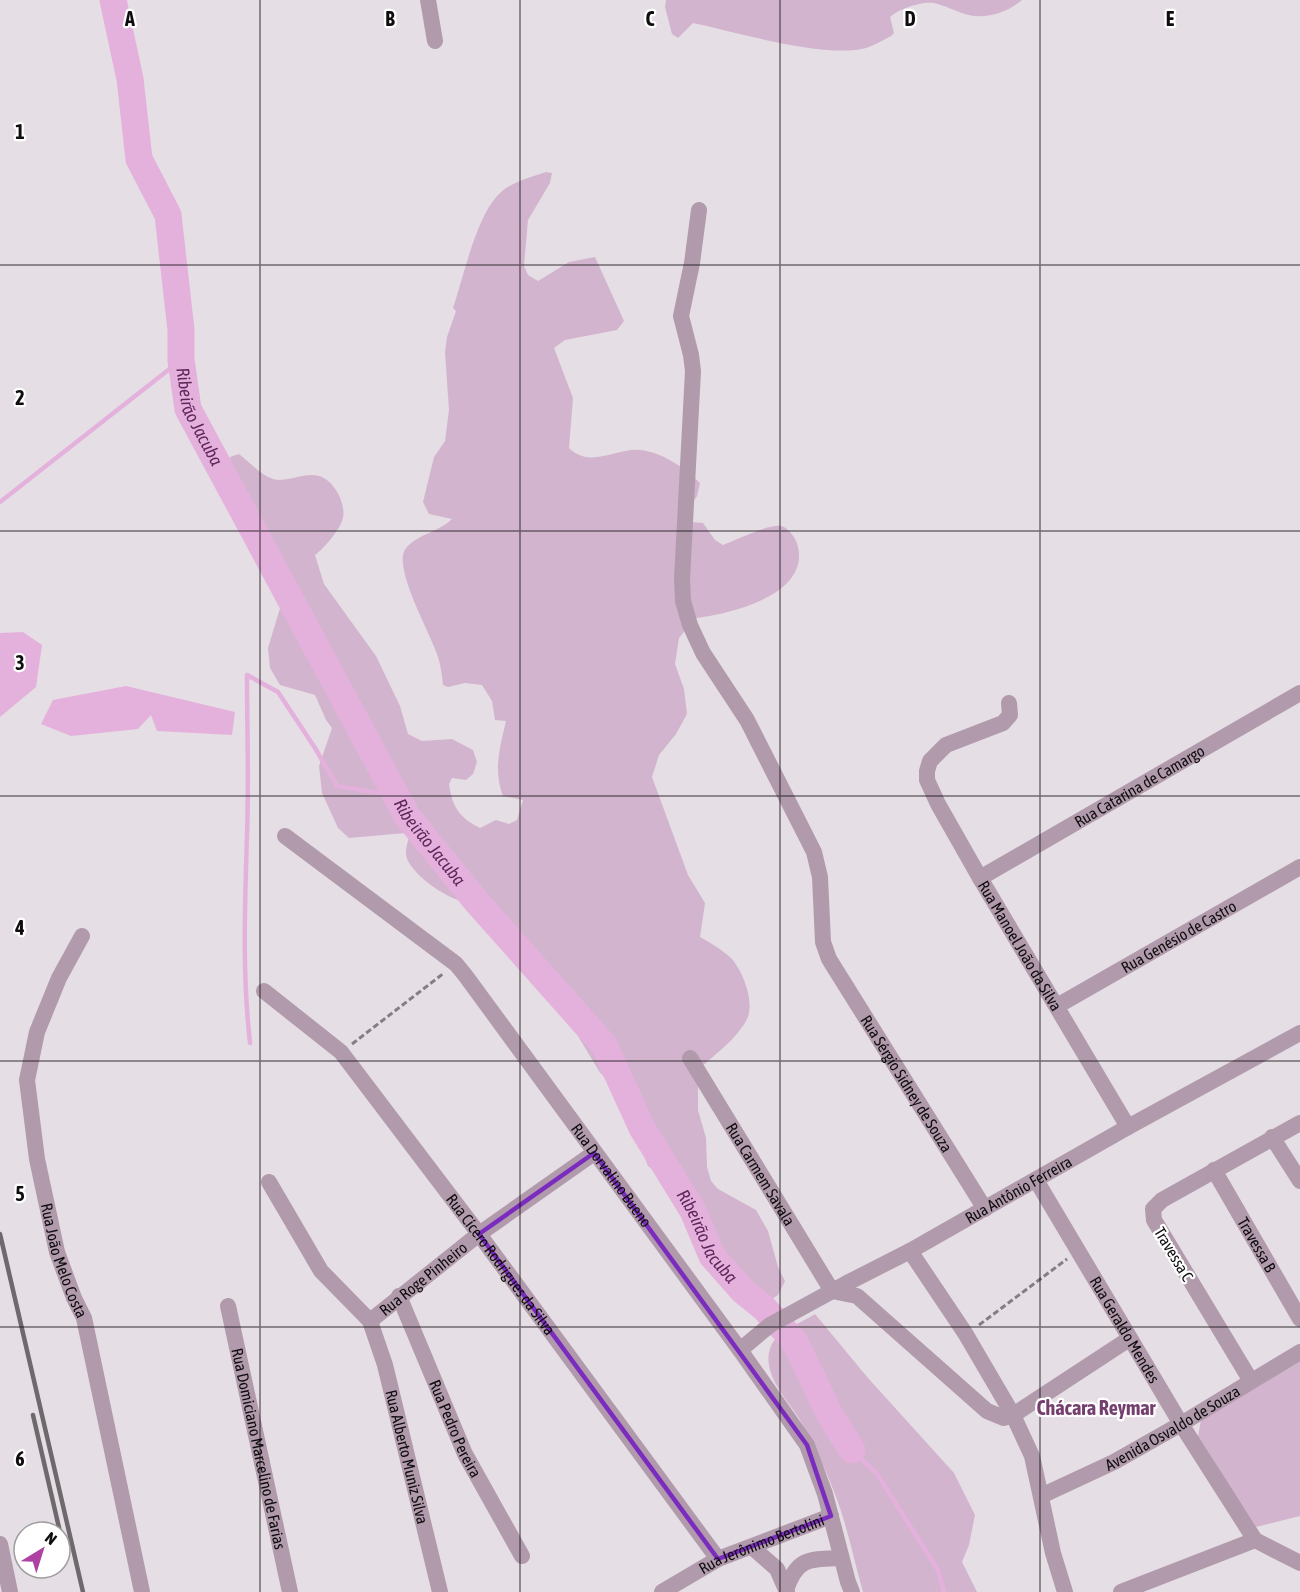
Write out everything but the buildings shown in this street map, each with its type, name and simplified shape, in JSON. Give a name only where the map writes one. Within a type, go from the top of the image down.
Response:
[{"type":"street","points":[[428,0],[435,40]]},
{"type":"street","name":"Rua Sérgio Sidney de Souza","points":[[699,210],[692,263],[681,316],[693,371],[682,579],[683,601],[690,626],[703,653],[747,720],[814,852],[820,877],[823,942],[829,959],[985,1209]]},
{"type":"street","name":"Rua Catarina de Camargo","points":[[980,878],[1300,693]]},
{"type":"street","name":"Rua Manoel João da Silva","points":[[1009,703],[1010,715],[1004,723],[946,745],[930,761],[927,780],[980,878],[1128,1127]]},
{"type":"street","name":"Rua Dorvalino Bueno","points":[[285,836],[456,964],[740,1350],[807,1445],[831,1516],[850,1587]]},
{"type":"street","name":"Rua Genésio de Castro","points":[[1057,1006],[1300,867]]},
{"type":"street","name":"Rua João Melo Costa","points":[[82,936],[59,978],[37,1032],[27,1080],[38,1159],[57,1252],[84,1318],[142,1592]]},
{"type":"street","name":"Rua Cícero Rodrigues da Silva","points":[[264,991],[341,1052],[479,1234],[718,1559]]},
{"type":"street","name":"Rua Antônio Ferreira","points":[[740,1350],[770,1325],[910,1251],[1300,1032]]},
{"type":"street","name":"Rua Carmem Savala","points":[[690,1058],[832,1291]]},
{"type":"street","name":"Travessa C","points":[[1251,1381],[1154,1220],[1154,1209],[1158,1203],[1214,1170],[1300,1123]]},
{"type":"street","points":[[1272,1137],[1300,1181]]},
{"type":"street","name":"Rua Roge Pinheiro","points":[[370,1321],[479,1234],[594,1153]]},
{"type":"street","name":"Travessa B","points":[[1214,1170],[1300,1319]]},
{"type":"street","name":"Rua Geraldo Mendes","points":[[1035,1180],[1129,1339],[1255,1540]]},
{"type":"street","points":[[269,1182],[321,1271],[370,1321]]},
{"type":"street","points":[[910,1251],[965,1333],[1013,1415],[1032,1456],[1053,1553],[1065,1592]]},
{"type":"street","points":[[832,1291],[857,1296],[987,1412],[1004,1418],[1013,1415],[1129,1339]]},
{"type":"street","name":"Rua Pedro Pereira","points":[[399,1296],[465,1454],[522,1556]]},
{"type":"street","name":"Rua Domiciano Marcelino de Farias","points":[[228,1305],[290,1592]]},
{"type":"street","name":"Rua Alberto Muniz Silva","points":[[370,1321],[385,1365],[440,1592]]},
{"type":"street","name":"Avenida Osvaldo de Souza","points":[[1041,1497],[1114,1462],[1300,1352]]},
{"type":"street","name":"Rua Jerônimo Bertolini","points":[[663,1592],[718,1559],[831,1516]]},
{"type":"street","points":[[1121,1592],[1255,1540],[1300,1563]]},
{"type":"street","points":[[0,1544],[10,1592]]},
{"type":"street","points":[[753,1547],[777,1569],[786,1591]]},
{"type":"street","points":[[786,1591],[791,1575],[797,1566],[806,1561],[841,1558]]},
{"type":"path","points":[[341,1052],[456,964]]},
{"type":"path","points":[[965,1333],[992,1317],[1078,1251]]},
{"type":"highlighted area","points":[[594,1153],[807,1445],[831,1516],[718,1559],[479,1234]]},
{"type":"shaded area","points":[[666,0],[1022,0],[1002,12],[987,16],[972,16],[934,3],[910,6],[890,17],[894,33],[891,36],[866,48],[828,50],[780,43],[693,23],[678,38],[672,34],[665,7]]},
{"type":"shaded area","points":[[546,172],[552,173],[550,183],[528,220],[524,266],[528,275],[538,281],[569,262],[595,257],[624,321],[617,330],[565,340],[554,348],[573,398],[569,448],[586,457],[640,450],[665,457],[700,483],[697,496],[680,521],[703,523],[715,540],[723,545],[760,530],[781,526],[792,534],[798,547],[798,564],[791,578],[779,590],[746,606],[695,618],[679,638],[675,664],[684,689],[687,714],[676,734],[659,755],[652,777],[688,875],[705,903],[700,937],[731,958],[740,971],[749,996],[749,1012],[743,1026],[698,1070],[698,1110],[706,1138],[707,1167],[711,1181],[718,1189],[756,1210],[768,1231],[778,1267],[785,1281],[778,1295],[769,1301],[759,1299],[747,1288],[715,1244],[704,1218],[689,1197],[648,1166],[645,1158],[645,1133],[638,1121],[630,1117],[627,1119],[617,1092],[599,1071],[560,1006],[548,979],[518,944],[466,902],[450,897],[418,874],[407,858],[406,849],[409,837],[405,833],[349,838],[338,828],[322,793],[319,766],[332,728],[315,695],[280,685],[270,668],[268,648],[281,605],[280,591],[273,574],[243,535],[219,490],[230,457],[239,454],[273,479],[284,480],[313,475],[330,482],[341,499],[343,518],[332,538],[315,555],[324,584],[376,656],[400,706],[408,734],[422,741],[452,739],[473,750],[477,762],[473,774],[466,780],[452,778],[449,784],[452,799],[462,816],[480,828],[496,820],[509,824],[517,820],[523,800],[503,796],[498,777],[498,758],[506,721],[495,720],[492,701],[482,685],[465,683],[448,687],[443,685],[438,657],[408,585],[403,557],[406,548],[411,543],[452,519],[429,514],[423,502],[434,457],[445,441],[449,410],[445,352],[447,337],[456,311],[453,308],[477,231],[500,193],[516,183]]},
{"type":"shaded area","points":[[23,632],[42,645],[36,687],[0,717],[0,633]]},
{"type":"shaded area","points":[[126,686],[235,712],[232,735],[157,731],[151,715],[138,729],[71,736],[41,724],[53,700]]},
{"type":"shaded area","points":[[815,1314],[868,1378],[954,1473],[975,1515],[969,1545],[962,1562],[977,1592],[863,1592],[832,1485],[806,1430],[777,1385],[769,1366],[771,1346],[774,1341],[784,1332]]},
{"type":"shaded area","points":[[1300,1358],[1300,1516],[1256,1527],[1198,1437],[1201,1420]]},
{"type":"waterway","name":"Ribeirão Jacuba","points":[[113,0],[130,79],[139,159],[168,215],[181,330],[181,360],[188,409],[407,816],[476,901],[604,1045],[642,1128],[693,1211],[712,1256],[743,1291],[764,1308],[795,1342],[830,1415],[852,1450]]},
{"type":"waterway","points":[[0,502],[181,360]]},
{"type":"waterway","points":[[250,1043],[245,939],[248,794],[247,675],[278,692],[337,786],[396,796]]},
{"type":"waterway","name":"Ribeirão Jacuba","points":[[852,1450],[877,1474],[938,1570],[944,1592]]},
{"type":"railway","points":[[0,1234],[83,1592]]},
{"type":"railway","points":[[33,1415],[57,1520]]},
{"type":"district","name":"Chácara Reymar","points":[[1096,1408]]}]
